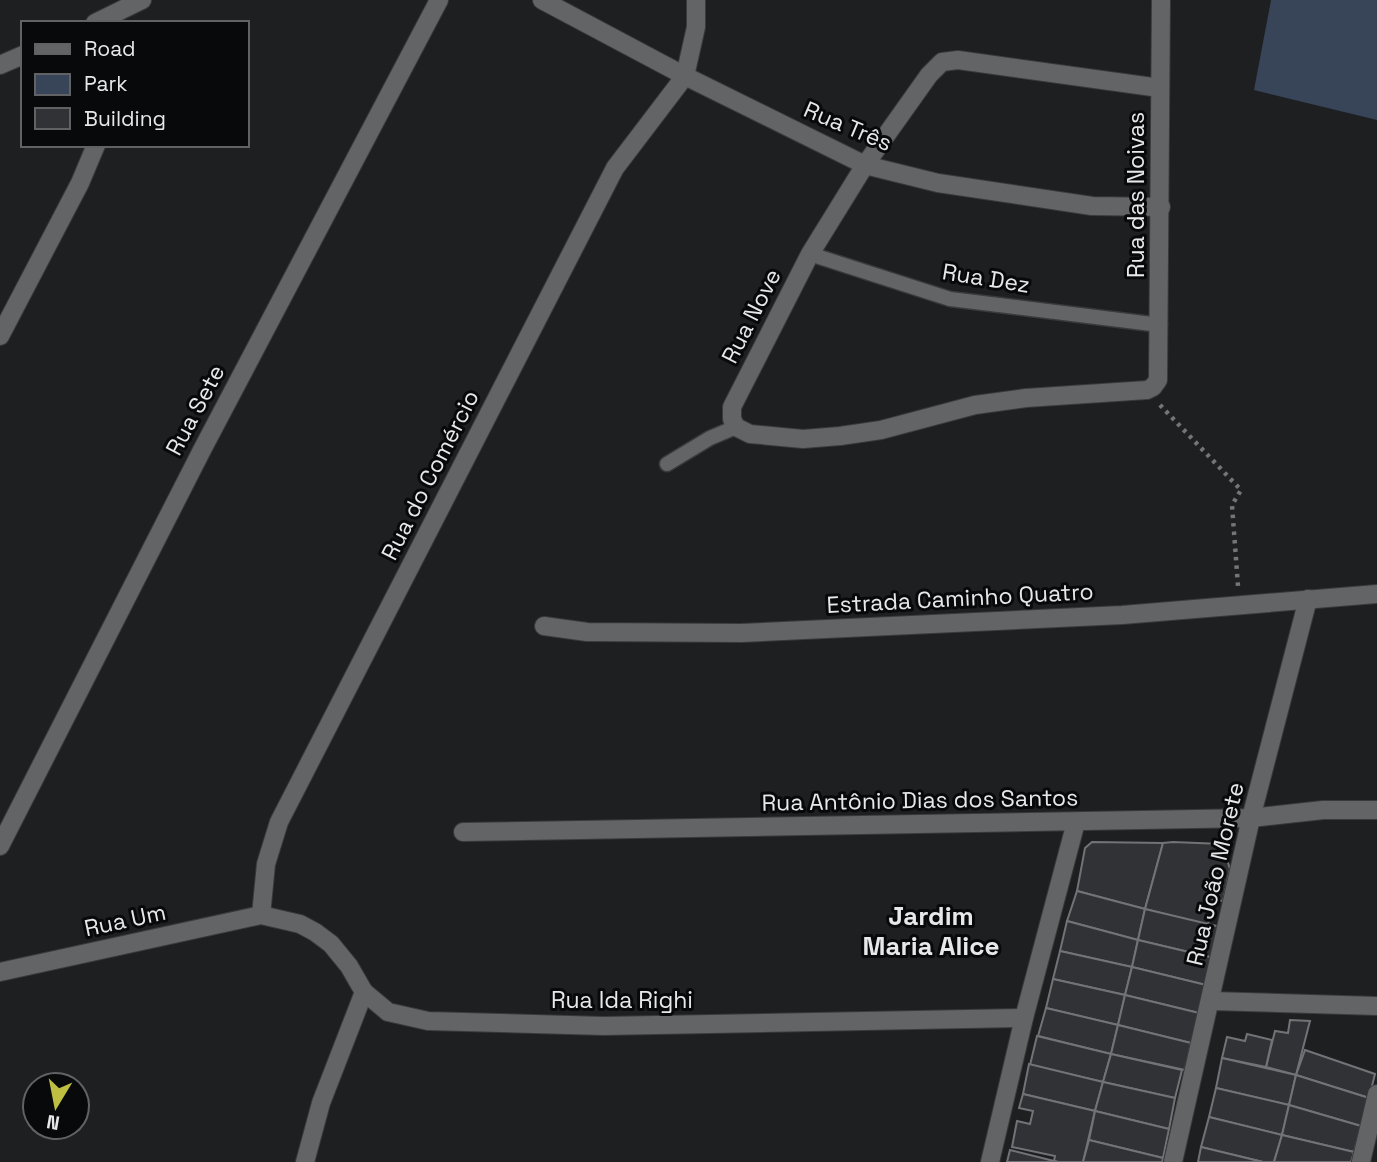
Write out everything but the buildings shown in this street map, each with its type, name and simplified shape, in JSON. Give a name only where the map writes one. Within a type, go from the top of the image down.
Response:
[{"type":"street","points":[[99,21],[142,0]]},
{"type":"street","name":"Rua Sete","points":[[0,846],[202,450],[439,0]]},
{"type":"street","name":"Rua Três","points":[[542,0],[685,76],[865,165],[938,183],[1092,206],[1161,207]]},
{"type":"street","name":"Rua das Noivas","points":[[1150,389],[1158,380],[1160,325],[1161,0]]},
{"type":"street","points":[[685,76],[696,27],[698,1]]},
{"type":"street","points":[[0,65],[21,56]]},
{"type":"street","name":"Rua Nove","points":[[736,427],[732,419],[732,407],[810,254],[865,165],[929,75],[942,62],[958,60],[1160,88]]},
{"type":"street","name":"Rua do Comércio","points":[[261,915],[266,864],[279,822],[615,168],[685,76]]},
{"type":"street","points":[[0,336],[80,183],[95,147]]},
{"type":"street","points":[[736,427],[750,434],[803,439],[840,436],[881,430],[975,405],[1026,398],[1150,389]]},
{"type":"street","name":"Estrada Caminho Quatro","points":[[544,626],[587,632],[741,633],[1122,615],[1377,594]]},
{"type":"street","name":"Rua João Morete","points":[[1172,1162],[1251,818],[1308,599]]},
{"type":"street","name":"Rua Antônio Dias dos Santos","points":[[463,832],[1251,818],[1323,810],[1377,810]]},
{"type":"street","points":[[990,1162],[1024,1018],[1076,822]]},
{"type":"street","name":"Rua Um","points":[[0,972],[261,915]]},
{"type":"street","name":"Rua Ida Righi","points":[[261,915],[300,924],[315,932],[331,944],[349,966],[364,992],[388,1012],[428,1021],[604,1026],[1024,1018]]},
{"type":"street","points":[[304,1162],[321,1103],[364,992]]},
{"type":"street","points":[[1211,1001],[1377,1006]]},
{"type":"street","points":[[1361,1162],[1377,1094]]},
{"type":"lane","name":"Rua Dez","points":[[810,254],[950,299],[1160,325]]},
{"type":"lane","points":[[667,464],[710,438],[736,427]]},
{"type":"path","points":[[1150,389],[1241,490],[1232,505],[1239,604]]},
{"type":"green space","points":[[1271,0],[1377,0],[1377,120],[1254,90]]},
{"type":"district","name":"Jardim Maria Alice","points":[[931,931]]}]
